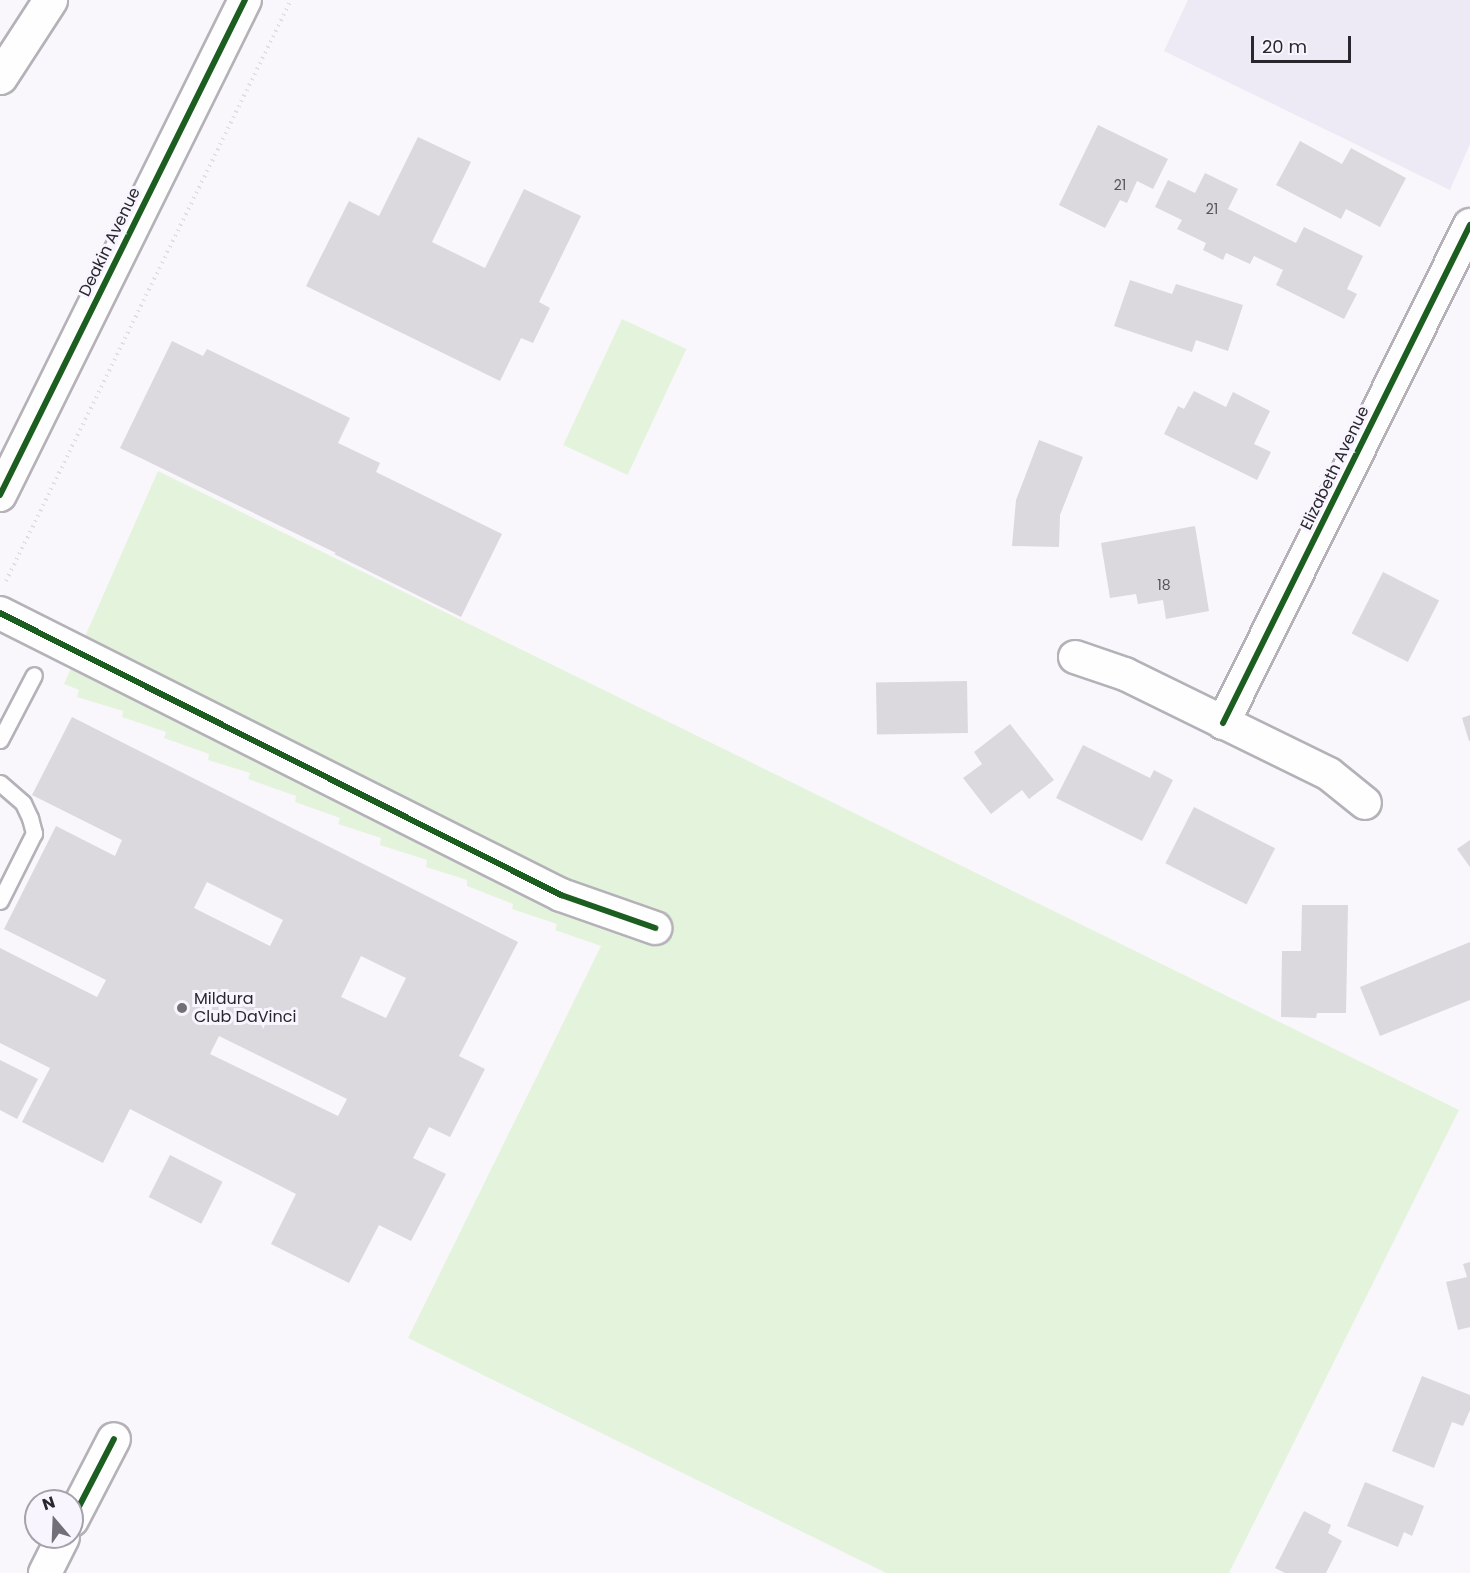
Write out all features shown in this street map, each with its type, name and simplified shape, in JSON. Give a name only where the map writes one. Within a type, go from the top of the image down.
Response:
[{"type":"highway","points":[[0,75],[36,0]]},
{"type":"highway","points":[[0,75],[50,0]]},
{"type":"street","name":"Deakin Avenue","points":[[0,495],[245,0]]},
{"type":"street","name":"Elizabeth Avenue","points":[[1223,723],[1470,225]]},
{"type":"street","points":[[0,613],[561,895],[655,928]]},
{"type":"street","points":[[1075,657],[1125,674],[1329,774],[1365,803]]},
{"type":"street","points":[[84,1497],[114,1439]]},
{"type":"street","points":[[45,1573],[57,1549]]},
{"type":"lane","points":[[0,740],[34,675]]},
{"type":"lane","points":[[0,783],[22,803],[30,818],[34,833],[0,902]]},
{"type":"path","points":[[5,582],[291,0]]},
{"type":"shaded area","points":[[1188,0],[1470,0],[1470,144],[1450,190],[1164,51]]},
{"type":"green space","points":[[622,319],[686,349],[628,475],[563,445]]},
{"type":"green space","points":[[158,471],[1459,1110],[1229,1573],[886,1573],[408,1338],[601,946],[555,930],[557,924],[512,909],[513,904],[467,886],[467,880],[426,867],[427,860],[380,845],[381,838],[338,824],[340,818],[295,802],[296,796],[248,779],[250,773],[208,760],[209,754],[164,738],[166,732],[122,717],[123,711],[77,697],[79,690],[64,684]]},
{"type":"building","points":[[1098,125],[1168,159],[1153,189],[1137,181],[1127,203],[1120,200],[1105,228],[1059,205]]},
{"type":"building","points":[[418,137],[471,162],[432,242],[485,268],[524,189],[581,216],[539,302],[550,308],[533,343],[521,338],[500,381],[306,286],[349,201],[379,216]]},
{"type":"building","points":[[1300,141],[1342,164],[1351,148],[1406,178],[1380,227],[1346,209],[1341,219],[1276,185]]},
{"type":"building","points":[[1205,173],[1238,189],[1228,209],[1296,243],[1304,227],[1363,256],[1347,289],[1357,294],[1344,319],[1276,285],[1283,270],[1254,256],[1250,264],[1226,253],[1223,260],[1203,250],[1206,243],[1177,229],[1182,220],[1155,207],[1168,180],[1195,193]]},
{"type":"building","points":[[1130,280],[1172,294],[1176,284],[1243,305],[1228,351],[1196,340],[1192,352],[1114,326]]},
{"type":"building","points":[[172,341],[203,356],[207,349],[350,418],[338,443],[380,463],[376,472],[502,534],[461,617],[334,554],[336,553],[120,448]]},
{"type":"building","points":[[1194,391],[1226,407],[1233,392],[1270,411],[1254,444],[1271,452],[1257,480],[1164,434],[1178,406],[1184,409]]},
{"type":"building","points":[[1039,440],[1083,457],[1060,515],[1059,547],[1012,546],[1016,500]]},
{"type":"building","points":[[1195,526],[1209,611],[1166,619],[1163,600],[1138,604],[1136,594],[1110,598],[1101,543]]},
{"type":"building","points":[[1383,572],[1439,601],[1408,662],[1352,633]]},
{"type":"building","points":[[967,681],[968,733],[877,735],[876,683]]},
{"type":"building","points":[[1470,715],[1470,741],[1469,741],[1462,718]]},
{"type":"building","name":"Mildura Club DaVinci","points":[[72,717],[518,942],[459,1056],[485,1069],[450,1137],[429,1127],[413,1158],[446,1174],[411,1241],[379,1225],[349,1283],[271,1244],[296,1194],[130,1109],[103,1163],[22,1122],[50,1068],[0,1043],[0,948],[97,997],[106,980],[4,929],[56,826],[115,856],[122,840],[32,795]],"holes":[[[207,882],[283,920],[270,946],[194,908]],[[361,956],[406,978],[386,1018],[341,997]],[[219,1036],[347,1099],[338,1116],[210,1054]]]},
{"type":"building","points":[[1010,724],[1054,780],[1029,799],[1022,790],[991,814],[963,778],[982,764],[974,752]]},
{"type":"building","points":[[1083,745],[1150,778],[1154,770],[1173,780],[1142,841],[1056,798]]},
{"type":"building","points":[[1194,807],[1275,848],[1246,904],[1165,863]]},
{"type":"building","points":[[1470,840],[1470,867],[1457,849]]},
{"type":"building","points":[[1302,905],[1348,905],[1346,1013],[1317,1013],[1316,1018],[1281,1017],[1282,951],[1301,951]]},
{"type":"building","points":[[1470,942],[1470,1000],[1380,1036],[1360,987]]},
{"type":"building","points":[[0,1060],[38,1079],[17,1119],[0,1110]]},
{"type":"building","points":[[170,1155],[223,1182],[201,1224],[149,1197]]},
{"type":"building","points":[[1470,1262],[1470,1327],[1458,1330],[1446,1282],[1467,1277],[1463,1264]]},
{"type":"building","points":[[1422,1376],[1470,1395],[1470,1410],[1463,1426],[1452,1422],[1434,1468],[1392,1451]]},
{"type":"building","points":[[1365,1482],[1424,1506],[1412,1536],[1404,1532],[1398,1547],[1347,1526]]},
{"type":"building","points":[[1304,1511],[1331,1525],[1328,1533],[1342,1541],[1326,1573],[1285,1573],[1275,1568]]},
{"type":"cycle path","points":[[0,495],[245,0]]},
{"type":"cycle path","points":[[1223,723],[1470,225]]},
{"type":"cycle path","points":[[0,613],[561,895],[655,928]]},
{"type":"cycle path","points":[[84,1497],[114,1439]]},
{"type":"place","name":"Mildura Club DaVinci","points":[[182,1008]]}]
